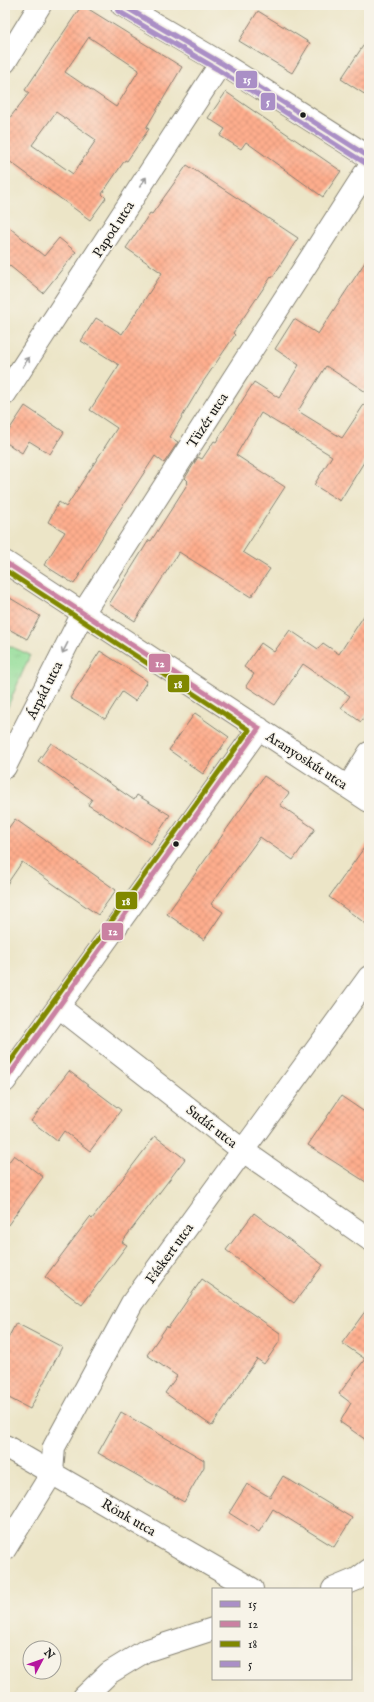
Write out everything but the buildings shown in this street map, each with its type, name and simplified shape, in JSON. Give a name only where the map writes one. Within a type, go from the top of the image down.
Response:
[{"type":"street","points":[[5,62],[40,5]]},
{"type":"street","points":[[122,5],[221,63],[369,156]]},
{"type":"street","name":"Papod utca","points":[[5,394],[221,63]]},
{"type":"street","name":"Tüzér utca","points":[[83,613],[369,167]]},
{"type":"street","name":"Aranyoskút utca","points":[[5,562],[369,801]]},
{"type":"street","name":"Árpád utca","points":[[5,767],[83,613]]},
{"type":"street","points":[[5,1081],[259,728]]},
{"type":"street","points":[[348,787],[369,753]]},
{"type":"street","name":"Fáskert utca","points":[[5,1549],[52,1473],[54,1447],[132,1303],[369,977]]},
{"type":"street","name":"Sudár utca","points":[[59,1007],[242,1150],[369,1239]]},
{"type":"street","name":"Rönk utca","points":[[5,1446],[250,1588]]},
{"type":"street","points":[[335,1588],[357,1579],[369,1570]]},
{"type":"street","points":[[84,1697],[109,1673],[145,1651],[212,1629]]},
{"type":"green space","points":[[5,644],[30,655],[5,713]]},
{"type":"transit line","name":"15","points":[[122,5],[221,63],[369,157]]},
{"type":"transit line","name":"5","points":[[118,11],[217,69],[365,163]]},
{"type":"transit line","name":"12","points":[[5,562],[259,728],[5,1081]]},
{"type":"transit line","name":"18","points":[[5,570],[249,730],[5,1069]]}]
